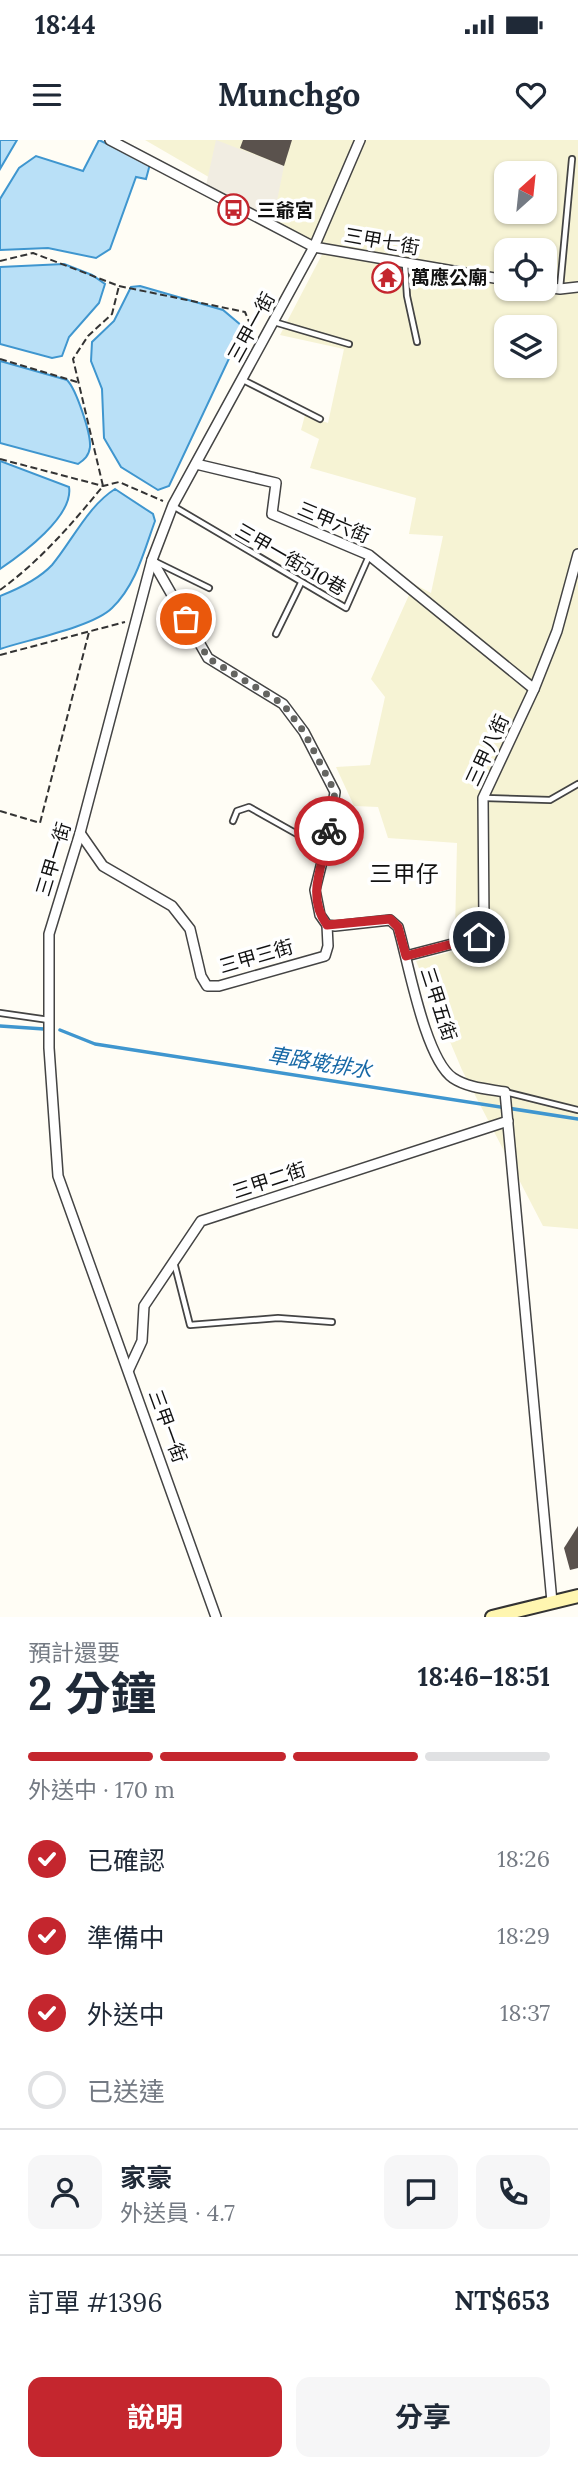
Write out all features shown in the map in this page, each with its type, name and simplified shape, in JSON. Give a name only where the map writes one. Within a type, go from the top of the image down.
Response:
[{"type":"main road","points":[[492,1617],[578,1596]]},
{"type":"street","name":"三甲七街","points":[[110,140],[314,247],[494,278]]},
{"type":"street","name":"三甲一街","points":[[216,1617],[58,1176],[50,1020],[49,934],[80,832],[152,560],[173,505],[314,247],[360,140]]},
{"type":"street","points":[[557,289],[578,287]]},
{"type":"street","name":"三甲六街","points":[[196,464],[276,483],[272,514],[369,555],[534,689]]},
{"type":"street","name":"三甲八街","points":[[406,956],[479,937],[485,923],[483,798],[534,689],[557,631],[578,554]]},
{"type":"street","points":[[152,560],[208,658],[283,704],[304,732],[335,792],[327,842],[315,890],[320,915],[327,925]]},
{"type":"street","name":"三甲三街","points":[[80,832],[103,866],[172,905],[190,929],[201,976],[207,986],[219,986],[325,956],[328,946],[327,925]]},
{"type":"street","name":"三甲五街","points":[[327,925],[390,919],[398,927],[431,1044],[450,1076],[464,1085],[505,1092]]},
{"type":"street","points":[[505,1092],[552,1602]]},
{"type":"street","name":"三甲二街","points":[[129,1369],[142,1341],[144,1306],[201,1221],[508,1121]]},
{"type":"lane","points":[[560,289],[572,159]]},
{"type":"lane","points":[[405,264],[407,296],[417,342]]},
{"type":"lane","points":[[274,322],[349,344]]},
{"type":"lane","points":[[243,379],[320,419]]},
{"type":"lane","name":"三甲一街510巷","points":[[173,505],[346,608],[369,555]]},
{"type":"lane","points":[[152,560],[209,588]]},
{"type":"lane","points":[[276,634],[301,583]]},
{"type":"lane","points":[[483,798],[550,800],[578,785]]},
{"type":"lane","points":[[233,821],[237,811],[249,807],[298,834],[327,842]]},
{"type":"lane","points":[[0,1013],[50,1020]]},
{"type":"lane","points":[[505,1092],[578,1110]]},
{"type":"lane","points":[[174,1261],[190,1325],[278,1318],[332,1322]]},
{"type":"path","points":[[0,261],[33,253],[119,286],[245,312],[260,348]]},
{"type":"path","points":[[103,485],[73,359],[88,336],[112,314],[119,286]]},
{"type":"path","points":[[0,359],[78,383]]},
{"type":"path","points":[[0,458],[103,485],[119,482],[173,505]]},
{"type":"path","points":[[0,590],[25,572],[60,537],[103,485]]},
{"type":"path","points":[[0,655],[136,619]]},
{"type":"path","points":[[0,811],[40,823],[89,632]]},
{"type":"shaded area","points":[[145,140],[578,140],[578,1229],[543,1226],[462,1070],[416,961],[458,950],[455,931],[457,843],[388,838],[378,807],[354,806],[336,767],[370,765],[385,697],[371,679],[414,584],[431,593],[443,536],[409,534],[416,498],[310,468],[319,439],[301,430],[305,415],[328,423],[344,349],[280,335],[327,245],[317,240],[314,247],[273,221],[274,215]]},
{"type":"shaded area","points":[[216,140],[284,166],[273,221],[205,190]]},
{"type":"water","points":[[0,140],[17,140],[0,169]]},
{"type":"water","points":[[99,140],[150,164],[146,179],[136,177],[110,249],[96,258],[48,248],[0,250],[0,199],[19,168],[36,156],[83,171]]},
{"type":"water","points":[[64,264],[92,275],[105,284],[99,303],[69,337],[62,356],[52,358],[0,344],[0,267]]},
{"type":"water","points":[[140,286],[223,310],[242,326],[169,486],[158,490],[121,467],[104,438],[102,389],[91,361],[92,342],[114,321],[131,287]]},
{"type":"water","points":[[0,361],[67,380],[78,401],[90,440],[89,450],[82,461],[78,464],[0,443]]},
{"type":"water","points":[[0,461],[69,487],[68,498],[55,522],[33,544],[0,569]]},
{"type":"water","points":[[115,489],[153,514],[155,521],[138,567],[120,599],[103,615],[90,621],[0,649],[0,596],[28,584],[52,565],[88,514]]},
{"type":"building","points":[[243,140],[292,140],[284,166],[240,148]]},
{"type":"building","name":"萬應公廟","points":[[387,267],[393,268],[397,284],[386,287],[378,271]]},
{"type":"building","points":[[578,1526],[578,1568],[570,1570],[564,1548]]},
{"type":"waterway","name":"車路墘排水","points":[[0,1026],[44,1029]]},
{"type":"waterway","name":"車路墘排水","points":[[60,1030],[95,1044],[578,1119]]},
{"type":"way so far","points":[[186,619],[208,658],[283,704],[304,732],[335,792],[329,831]]},
{"type":"place","name":"三爺宮","points":[[234,210]]},
{"type":"place","name":"萬應公廟","points":[[388,277]]},
{"type":"district","name":"三甲仔","points":[[404,874]]},
{"type":"route","points":[[329,831],[315,890],[320,915],[327,925],[390,919],[398,927],[406,956],[479,937]]}]
